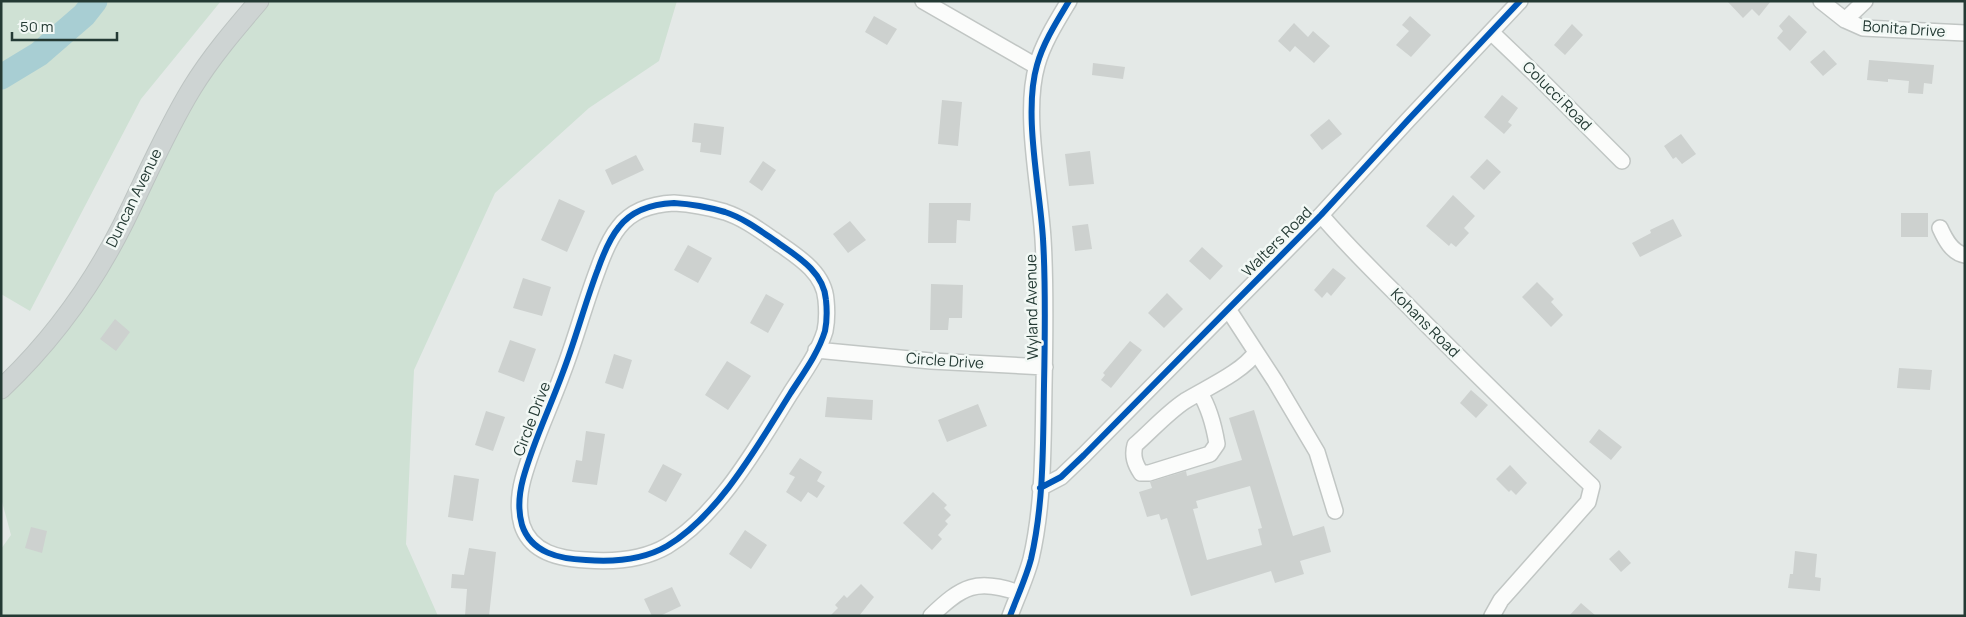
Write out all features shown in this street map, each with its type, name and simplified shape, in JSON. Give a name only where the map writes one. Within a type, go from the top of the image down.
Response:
[{"type":"main road","name":"Duncan Avenue","points":[[1,389],[51,338],[72,310],[100,266],[122,226],[148,170],[193,86],[236,27],[259,1]]},
{"type":"street","points":[[922,1],[1036,66]]},
{"type":"street","name":"Wyland Avenue","points":[[1010,616],[1030,560],[1038,514],[1040,488],[1045,367],[1043,239],[1032,113],[1033,84],[1036,66],[1050,34],[1069,1]]},
{"type":"street","name":"Walters Road","points":[[1040,488],[1061,477],[1321,215],[1520,1]]},
{"type":"street","name":"Bonita Drive","points":[[1821,1],[1845,20],[1863,28],[1965,34]]},
{"type":"street","points":[[1845,20],[1865,1]]},
{"type":"street","name":"Colucci Road","points":[[1490,32],[1622,161]]},
{"type":"street","name":"Circle Drive","points":[[674,203],[726,212],[755,227],[794,253],[813,271],[824,288],[826,325],[816,350],[752,454],[732,482],[703,516],[666,547],[649,554],[615,560],[573,559],[546,552],[537,546],[525,532],[520,517],[520,494],[530,458],[564,370],[601,261],[619,227],[640,210],[661,204],[674,203]]},
{"type":"street","name":"Kohans Road","points":[[1321,215],[1338,235],[1531,429],[1592,486],[1588,502],[1501,600],[1492,616]]},
{"type":"street","points":[[1940,228],[1948,244],[1960,254],[1965,255]]},
{"type":"street","points":[[1228,309],[1276,381],[1317,452],[1335,511]]},
{"type":"street","name":"Circle Drive","points":[[816,350],[931,361],[1045,367]]},
{"type":"street","points":[[1200,393],[1207,404],[1217,444],[1210,454],[1149,473],[1141,473],[1132,454],[1135,445],[1184,402],[1251,359],[1256,352]]},
{"type":"street","points":[[932,616],[945,603],[968,588],[994,585],[1019,593]]},
{"type":"green space","points":[[1,1],[221,1],[141,99],[30,311],[1,294]]},
{"type":"green space","points":[[259,1],[677,1],[659,61],[589,108],[495,193],[414,370],[406,544],[438,616],[1,616],[1,549],[11,535],[1,498],[1,389],[51,338],[148,170]]},
{"type":"building","points":[[1727,1],[1771,1],[1759,16],[1752,9],[1743,18]]},
{"type":"building","points":[[1789,15],[1807,32],[1790,51],[1777,38],[1783,31],[1779,26]]},
{"type":"building","points":[[874,16],[897,29],[887,45],[865,32]]},
{"type":"building","points":[[1410,16],[1431,35],[1411,57],[1396,45],[1409,31],[1402,25]]},
{"type":"building","points":[[1294,23],[1308,37],[1313,31],[1330,46],[1314,63],[1295,46],[1290,52],[1278,41]]},
{"type":"building","points":[[1572,24],[1583,35],[1565,55],[1554,45]]},
{"type":"building","points":[[1824,50],[1837,64],[1823,76],[1810,62]]},
{"type":"building","points":[[1869,60],[1934,65],[1932,84],[1924,83],[1923,94],[1908,93],[1909,81],[1867,80]]},
{"type":"building","points":[[1093,63],[1125,67],[1123,79],[1092,75]]},
{"type":"building","points":[[1502,95],[1518,108],[1508,122],[1512,125],[1504,134],[1484,117]]},
{"type":"building","points":[[942,100],[962,102],[958,146],[938,144]]},
{"type":"building","points":[[1329,119],[1342,134],[1322,150],[1310,135]]},
{"type":"building","points":[[694,123],[724,127],[721,155],[700,152],[701,143],[692,142]]},
{"type":"building","points":[[1681,134],[1696,154],[1682,164],[1676,157],[1673,159],[1664,146]]},
{"type":"building","points":[[1090,151],[1094,184],[1069,186],[1065,154]]},
{"type":"building","points":[[636,155],[644,170],[612,185],[605,170]]},
{"type":"building","points":[[1487,159],[1501,172],[1484,190],[1470,177]]},
{"type":"building","points":[[763,161],[776,170],[762,191],[749,182]]},
{"type":"building","points":[[1453,195],[1475,216],[1464,228],[1469,233],[1456,247],[1451,243],[1449,246],[1426,226]]},
{"type":"building","points":[[559,199],[585,211],[567,252],[541,240]]},
{"type":"building","points":[[929,203],[971,203],[970,221],[957,220],[956,243],[928,243]]},
{"type":"building","points":[[1901,213],[1928,213],[1928,237],[1901,237]]},
{"type":"building","points":[[1673,219],[1682,236],[1640,257],[1632,243],[1651,233],[1650,230]]},
{"type":"building","points":[[850,221],[866,240],[848,253],[833,234]]},
{"type":"building","points":[[1088,224],[1092,249],[1075,251],[1072,226]]},
{"type":"building","points":[[688,245],[712,258],[698,283],[674,270]]},
{"type":"building","points":[[1202,247],[1223,266],[1210,280],[1189,261]]},
{"type":"building","points":[[1333,268],[1346,278],[1331,296],[1327,292],[1322,298],[1314,290]]},
{"type":"building","points":[[523,278],[551,287],[542,316],[513,308]]},
{"type":"building","points":[[1537,282],[1554,299],[1551,302],[1563,315],[1551,327],[1522,297]]},
{"type":"building","points":[[931,284],[963,285],[962,318],[949,318],[948,330],[930,330]]},
{"type":"building","points":[[1167,293],[1183,309],[1164,328],[1148,313]]},
{"type":"building","points":[[766,294],[784,304],[768,333],[750,323]]},
{"type":"building","points":[[115,319],[130,332],[116,351],[100,339]]},
{"type":"building","points":[[510,340],[536,349],[524,382],[498,372]]},
{"type":"building","points":[[1130,341],[1142,350],[1111,388],[1101,380],[1105,375],[1103,373]]},
{"type":"building","points":[[614,354],[632,360],[623,389],[605,383]]},
{"type":"building","points":[[727,361],[751,376],[728,410],[705,395]]},
{"type":"building","points":[[1899,368],[1932,370],[1930,390],[1897,388]]},
{"type":"building","points":[[1471,390],[1488,405],[1476,418],[1460,403]]},
{"type":"building","points":[[827,397],[873,400],[872,420],[825,417]]},
{"type":"building","points":[[978,404],[987,426],[947,442],[938,420]]},
{"type":"building","points":[[1254,410],[1293,536],[1324,526],[1331,552],[1300,561],[1304,574],[1275,583],[1271,571],[1191,596],[1167,518],[1161,520],[1159,514],[1147,517],[1139,492],[1152,488],[1150,482],[1186,471],[1187,476],[1242,460],[1229,418]],"holes":[[[1250,486],[1262,528],[1258,529],[1262,545],[1207,560],[1193,509],[1198,508],[1196,501]]]},
{"type":"building","points":[[486,411],[505,417],[493,451],[475,445]]},
{"type":"building","points":[[1599,429],[1622,447],[1611,460],[1589,442]]},
{"type":"building","points":[[586,431],[605,434],[597,485],[572,482],[576,460],[582,461]]},
{"type":"building","points":[[800,458],[822,472],[817,481],[825,486],[817,498],[808,492],[801,502],[786,492],[795,477],[789,474]]},
{"type":"building","points":[[663,464],[682,474],[666,502],[648,492]]},
{"type":"building","points":[[1510,465],[1527,483],[1516,495],[1511,490],[1509,492],[1496,479]]},
{"type":"building","points":[[454,475],[479,479],[473,521],[448,517]]},
{"type":"building","points":[[933,492],[947,505],[944,508],[951,515],[945,521],[948,524],[938,535],[942,539],[932,550],[903,523]]},
{"type":"building","points":[[31,527],[47,531],[42,553],[25,548]]},
{"type":"building","points":[[745,530],[767,545],[751,569],[729,554]]},
{"type":"building","points":[[469,548],[496,552],[489,616],[465,616],[467,589],[451,588],[452,574],[464,575]]},
{"type":"building","points":[[1619,550],[1631,563],[1621,572],[1609,559]]},
{"type":"building","points":[[1795,551],[1817,554],[1815,577],[1821,578],[1820,591],[1788,588],[1790,574],[1793,574]]},
{"type":"building","points":[[861,584],[874,597],[859,616],[830,616],[838,608],[835,605],[844,595],[847,598]]},
{"type":"building","points":[[672,587],[681,606],[660,616],[652,616],[644,599]]},
{"type":"building","points":[[1581,603],[1596,616],[1569,616]]},
{"type":"waterway","points":[[1,77],[39,54],[84,15],[95,1]]},
{"type":"cycle path","points":[[1010,616],[1031,559],[1041,495],[1042,473],[1045,275],[1032,128],[1033,84],[1043,49],[1069,1]]},
{"type":"cycle path","points":[[1040,488],[1061,477],[1084,455],[1321,215],[1520,1]]},
{"type":"cycle path","points":[[674,203],[706,207],[732,214],[799,258],[814,272],[824,290],[827,312],[825,331],[809,364],[736,478],[704,516],[686,533],[658,551],[627,559],[596,561],[566,558],[548,553],[532,542],[526,535],[522,525],[520,496],[527,465],[563,372],[593,282],[609,242],[615,232],[630,216],[644,209],[674,203]]}]
